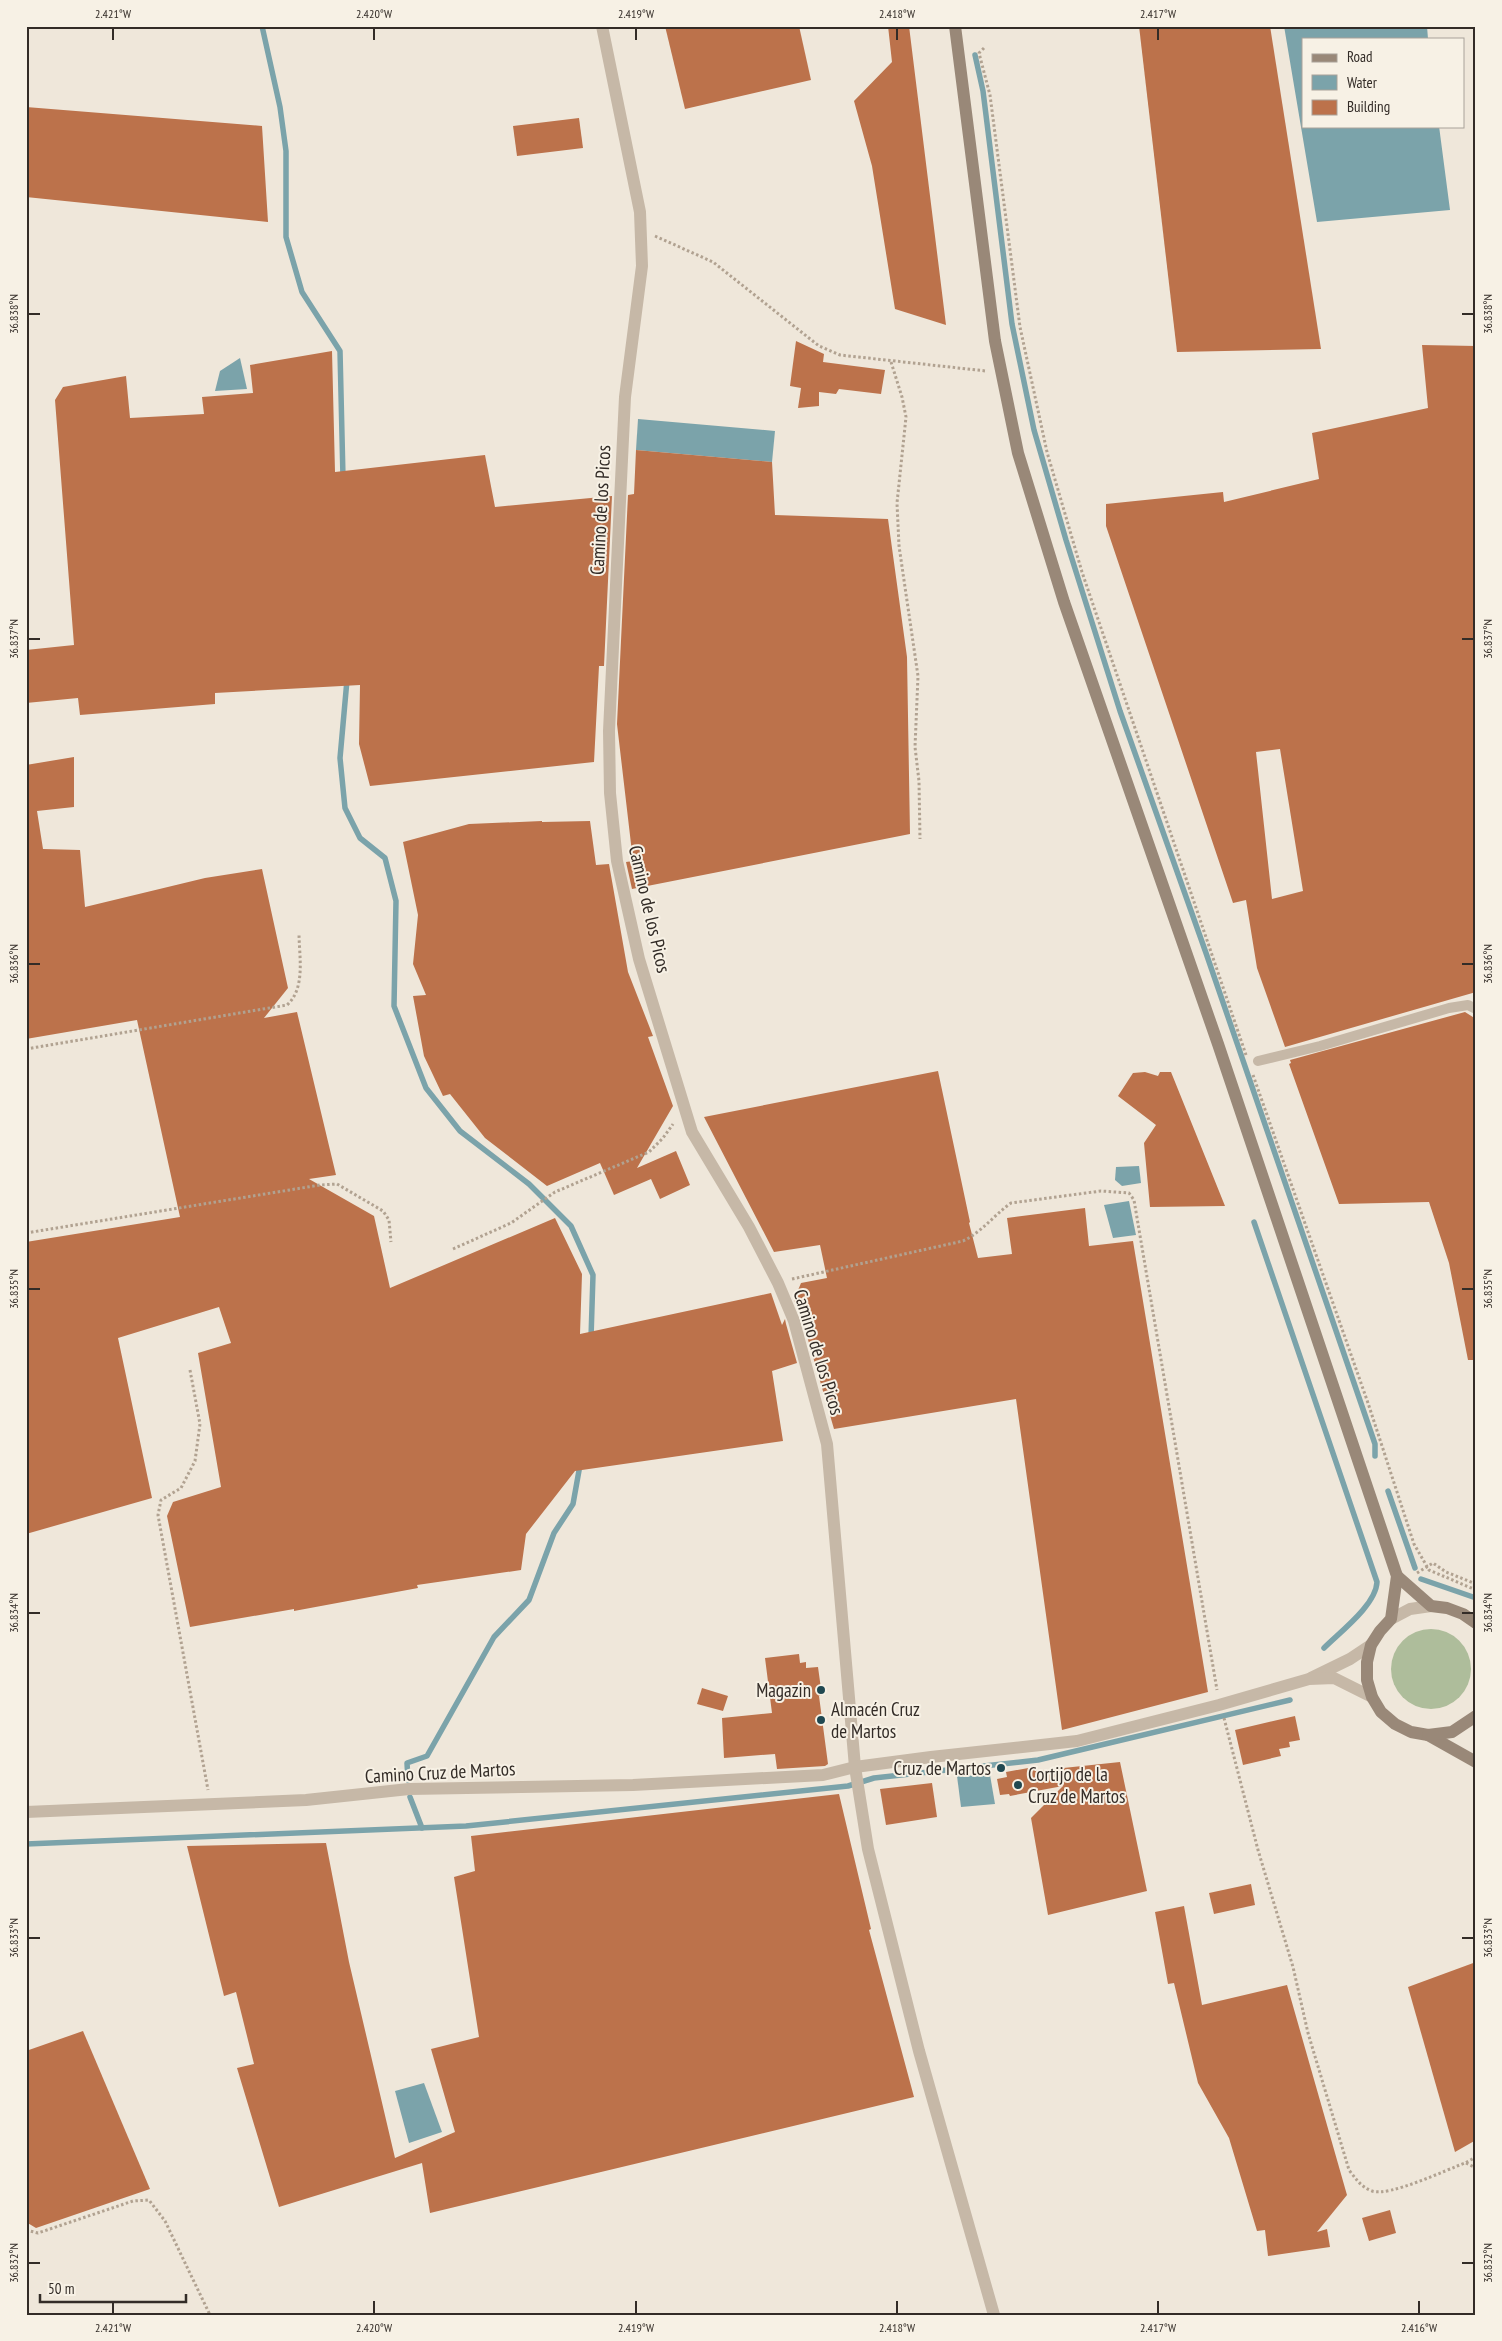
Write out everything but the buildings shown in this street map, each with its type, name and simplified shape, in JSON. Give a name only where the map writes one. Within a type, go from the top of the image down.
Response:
[{"type":"main road","points":[[955,26],[994,331],[1018,454],[1064,602],[1218,1044],[1397,1576],[1391,1619],[1371,1645],[1367,1662],[1367,1680],[1372,1697],[1381,1712],[1394,1724],[1411,1732],[1428,1735],[1452,1732],[1476,1716]]},
{"type":"main road","points":[[1397,1576],[1430,1606],[1447,1608],[1463,1614],[1476,1623]]},
{"type":"main road","points":[[1428,1735],[1476,1762]]},
{"type":"street","name":"Camino de los Picos","points":[[602,26],[640,212],[642,266],[625,397],[609,730],[610,793],[617,862],[640,958],[692,1132],[749,1228],[778,1283],[794,1321],[828,1444],[855,1767],[868,1849],[917,2042],[994,2315]]},
{"type":"street","points":[[1391,1619],[1410,1609],[1430,1606]]},
{"type":"street","points":[[1463,1614],[1476,1616]]},
{"type":"street","points":[[855,1767],[1077,1741],[1219,1705],[1309,1679],[1350,1659],[1371,1645]]},
{"type":"street","points":[[1309,1679],[1334,1678],[1372,1697]]},
{"type":"street","name":"Camino Cruz de Martos","points":[[26,1812],[306,1800],[409,1789],[633,1785],[823,1775],[855,1767]]},
{"type":"lane","points":[[1252,1063],[1320,1046],[1449,1008],[1468,1005],[1476,1009]]},
{"type":"path","points":[[984,48],[979,53],[990,95],[1020,327],[1046,452],[1082,572],[1252,1063],[1414,1544],[1427,1568],[1476,1590]]},
{"type":"path","points":[[641,229],[713,262],[737,278],[819,346],[840,355],[891,362],[1002,372]]},
{"type":"path","points":[[891,362],[906,417],[897,502],[899,546],[918,676],[915,747],[919,781],[920,839]]},
{"type":"path","points":[[26,1049],[287,1005],[294,999],[300,985],[298,933]]},
{"type":"path","points":[[452,1249],[510,1223],[555,1192],[649,1152],[663,1138],[684,1107]]},
{"type":"path","points":[[26,1233],[320,1185],[337,1184],[383,1211],[389,1220],[392,1242]]},
{"type":"path","points":[[778,1283],[963,1241],[979,1233],[1000,1211],[1011,1203],[1101,1191],[1129,1193],[1134,1200],[1219,1705]]},
{"type":"path","points":[[190,1370],[200,1424],[195,1461],[181,1488],[161,1500],[158,1515],[210,1803]]},
{"type":"path","points":[[1397,1576],[1420,1573],[1433,1563],[1446,1572],[1476,1584]]},
{"type":"path","points":[[1227,1727],[1258,1850],[1278,1914],[1308,2033],[1349,2170],[1359,2184],[1373,2192],[1389,2192],[1476,2157]]},
{"type":"path","points":[[1465,2163],[1476,2168]]},
{"type":"path","points":[[26,2230],[38,2233],[133,2201],[149,2200],[165,2221],[210,2315]]},
{"type":"green space","points":[[1431,1629],[1446,1632],[1459,1641],[1468,1654],[1471,1669],[1468,1684],[1459,1697],[1446,1706],[1431,1709],[1416,1706],[1403,1697],[1394,1684],[1391,1669],[1394,1654],[1403,1641],[1416,1632]]},
{"type":"water","points":[[1284,26],[1427,26],[1428,38],[1302,38],[1302,128],[1439,128],[1450,210],[1317,222]]},
{"type":"water","points":[[240,358],[247,389],[215,391],[220,371]]},
{"type":"water","points":[[638,419],[775,431],[772,462],[636,450]]},
{"type":"water","points":[[1139,1166],[1141,1183],[1122,1186],[1115,1180],[1116,1167]]},
{"type":"water","points":[[1129,1201],[1136,1235],[1113,1238],[1104,1205]]},
{"type":"water","points":[[990,1775],[995,1804],[961,1807],[957,1776]]},
{"type":"water","points":[[424,2083],[442,2132],[409,2143],[395,2091]]},
{"type":"waterway","points":[[262,26],[280,107],[286,151],[286,237],[302,292],[340,351],[343,478]]},
{"type":"waterway","points":[[975,55],[983,91],[1012,324],[1034,430],[1066,540],[1120,711],[1206,953],[1375,1444],[1375,1456]]},
{"type":"waterway","points":[[347,680],[340,758],[345,808],[360,838],[385,858],[396,901],[394,1006],[426,1088],[460,1131],[529,1184],[571,1226],[593,1275],[591,1338]]},
{"type":"waterway","points":[[1254,1222],[1377,1582],[1371,1600],[1364,1609],[1324,1648]]},
{"type":"waterway","points":[[408,1780],[407,1763],[427,1756],[494,1637],[529,1600],[554,1533],[573,1504],[580,1465]]},
{"type":"waterway","points":[[1388,1491],[1415,1568]]},
{"type":"waterway","points":[[1421,1579],[1476,1598]]},
{"type":"waterway","points":[[26,1844],[466,1826],[848,1786],[874,1778],[1038,1760],[1290,1700]]},
{"type":"waterway","points":[[410,1797],[422,1828]]},
{"type":"place","name":"Magazin","points":[[821,1690]]},
{"type":"place","name":"Almacén Cruz de Martos","points":[[821,1720]]},
{"type":"place","name":"Cruz de Martos","points":[[1001,1768]]},
{"type":"place","name":"Cortijo de la Cruz de Martos","points":[[1018,1785]]}]
